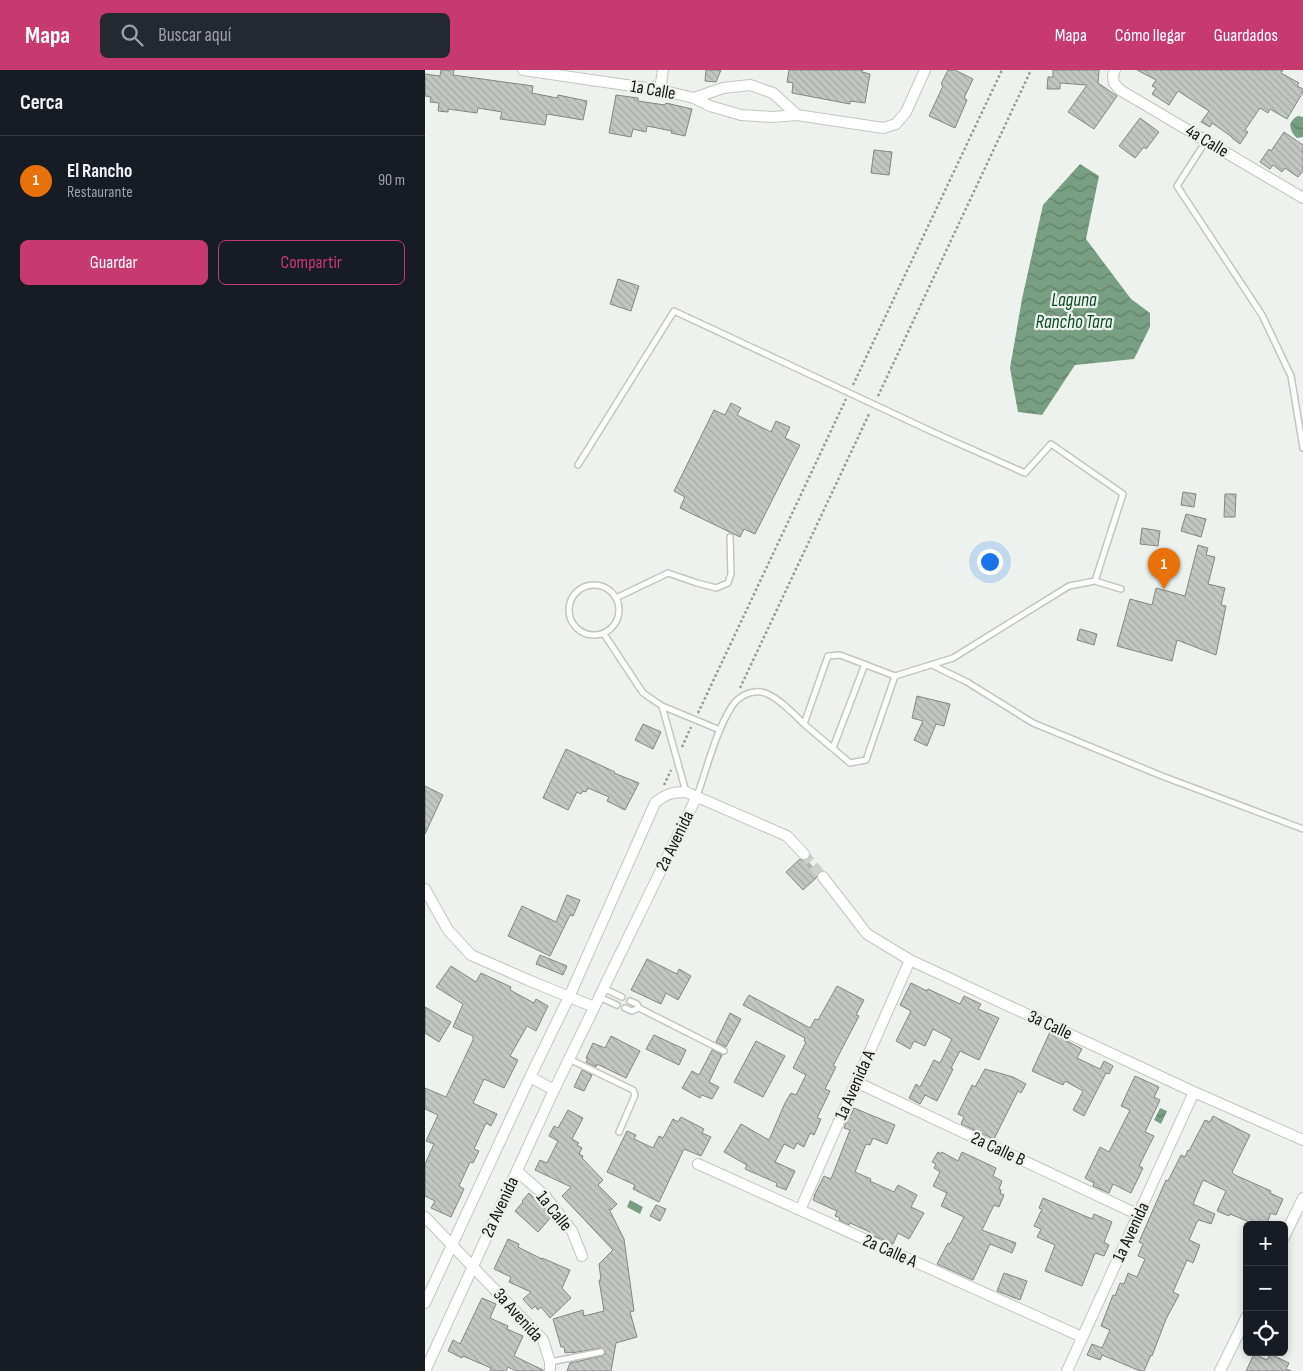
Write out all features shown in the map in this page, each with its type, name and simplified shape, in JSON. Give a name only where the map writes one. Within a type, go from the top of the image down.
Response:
[{"type":"street","name":"1a Calle","points":[[523,70],[660,90],[694,98],[710,106],[741,116],[773,117],[797,115],[883,128],[896,124],[906,112],[925,70]]},
{"type":"street","points":[[660,90],[663,70]]},
{"type":"street","name":"4a Calle","points":[[1115,70],[1113,83],[1120,90],[1303,198]]},
{"type":"street","name":"1a Calle","points":[[694,98],[723,88],[750,85],[773,93],[797,115]]},
{"type":"street","name":"2a Avenida","points":[[425,1303],[530,1076],[569,997],[655,803],[663,796],[675,792],[686,792],[697,796],[554,1090],[425,1371]]},
{"type":"street","points":[[697,796],[787,836],[804,854]]},
{"type":"street","name":"3a Calle","points":[[823,877],[867,934],[911,960],[1193,1092],[1303,1140]]},
{"type":"street","points":[[425,889],[448,930],[471,955],[594,1007]]},
{"type":"street","name":"1a Avenida A","points":[[799,1210],[911,960]]},
{"type":"street","points":[[530,1076],[554,1090]]},
{"type":"street","name":"2a Calle B","points":[[856,1082],[1139,1214]]},
{"type":"street","name":"1a Avenida","points":[[1067,1371],[1193,1092]]},
{"type":"street","name":"2a Calle A","points":[[698,1164],[1082,1337]]},
{"type":"street","name":"1a Calle","points":[[517,1171],[545,1196],[572,1231],[582,1256]]},
{"type":"street","points":[[1288,1229],[1303,1198]]},
{"type":"street","name":"3a Avenida","points":[[425,1217],[543,1340],[550,1367]]},
{"type":"street","points":[[1220,1371],[1243,1324]]},
{"type":"lane","points":[[1207,141],[1177,186],[1262,316],[1291,376],[1303,448]]},
{"type":"lane","points":[[578,465],[674,311],[1025,473],[1051,444],[1123,494],[1095,581]]},
{"type":"lane","points":[[616,598],[668,573],[697,584],[716,588],[728,583],[731,574],[730,537]]},
{"type":"lane","points":[[805,724],[828,656],[840,655],[895,676],[953,658],[1069,586],[1095,581],[1121,589]]},
{"type":"lane","points":[[587,586],[604,587],[611,591],[616,598],[619,614],[611,629],[604,634],[588,634],[580,631],[571,619],[570,603],[580,590],[587,586]]},
{"type":"lane","points":[[604,634],[643,693],[662,706],[720,730]]},
{"type":"lane","points":[[833,748],[865,664]]},
{"type":"lane","points":[[932,665],[967,682],[1033,723],[1162,776],[1303,829]]},
{"type":"lane","points":[[697,796],[720,730],[733,705],[744,694],[761,692],[773,698],[850,763],[866,760],[895,676]]},
{"type":"lane","points":[[662,706],[686,792]]},
{"type":"lane","points":[[601,993],[622,997]]},
{"type":"lane","points":[[601,993],[617,1005]]},
{"type":"lane","points":[[629,1001],[637,1004],[639,1008],[725,1051]]},
{"type":"lane","points":[[625,1008],[632,1011],[639,1008]]},
{"type":"lane","points":[[569,1059],[635,1092],[619,1132]]},
{"type":"lane","points":[[550,1367],[601,1352]]},
{"type":"path","points":[[697,714],[1002,70]]},
{"type":"path","points":[[681,750],[693,723]]},
{"type":"path","points":[[664,786],[672,768]]},
{"type":"water","points":[[1298,116],[1303,117],[1303,137],[1297,138],[1290,126],[1294,118]]},
{"type":"water","name":"Laguna Rancho Tara","points":[[1080,164],[1099,176],[1086,239],[1131,299],[1150,313],[1150,327],[1134,359],[1075,365],[1042,415],[1018,412],[1010,368],[1022,299],[1043,205]]},
{"type":"water","points":[[1160,1108],[1167,1111],[1161,1124],[1154,1120]]},
{"type":"water","points":[[630,1200],[643,1207],[640,1214],[627,1207]]},
{"type":"building","points":[[441,70],[454,70],[453,75],[533,86],[532,93],[557,98],[558,95],[587,101],[583,120],[547,114],[545,125],[500,119],[502,112],[478,108],[477,113],[448,109],[448,112],[438,111],[439,103],[430,102],[431,97],[425,96],[425,74],[440,76]]},
{"type":"building","points":[[706,70],[721,70],[716,82],[705,81]]},
{"type":"building","points":[[789,70],[863,70],[862,72],[870,74],[865,103],[850,101],[850,104],[792,93],[793,83],[787,82]]},
{"type":"building","points":[[948,70],[955,70],[973,79],[964,98],[967,100],[955,128],[929,116]]},
{"type":"building","points":[[1053,70],[1099,70],[1098,83],[1117,96],[1094,129],[1068,112],[1087,85],[1060,83],[1060,89],[1047,89],[1048,77],[1053,77]]},
{"type":"building","points":[[1137,70],[1283,70],[1281,73],[1299,83],[1297,86],[1303,89],[1303,92],[1287,119],[1270,109],[1268,113],[1260,108],[1245,130],[1248,132],[1240,144],[1212,123],[1210,127],[1201,122],[1209,111],[1178,91],[1169,105],[1152,94],[1156,88],[1152,86],[1156,80]]},
{"type":"building","points":[[616,95],[638,98],[638,101],[665,105],[666,103],[692,109],[685,136],[671,133],[672,131],[647,126],[646,132],[633,129],[631,137],[609,133]]},
{"type":"building","points":[[1140,118],[1159,132],[1146,149],[1144,147],[1135,158],[1119,146]]},
{"type":"building","points":[[1284,132],[1303,145],[1303,171],[1298,177],[1285,168],[1282,172],[1273,165],[1270,169],[1260,162],[1269,149],[1271,151]]},
{"type":"building","points":[[874,150],[892,152],[889,175],[871,173]]},
{"type":"building","points":[[618,279],[639,286],[631,311],[610,304]]},
{"type":"building","points":[[731,403],[741,408],[737,415],[771,432],[776,421],[790,427],[785,438],[800,445],[755,534],[744,529],[740,537],[680,508],[685,497],[674,491],[714,410],[725,415]]},
{"type":"building","points":[[1183,492],[1196,494],[1194,507],[1181,505]]},
{"type":"building","points":[[1225,494],[1236,494],[1235,517],[1224,517]]},
{"type":"building","points":[[1186,514],[1206,519],[1201,537],[1181,531]]},
{"type":"building","points":[[1142,528],[1160,531],[1158,546],[1140,544]]},
{"type":"building","points":[[1198,545],[1208,548],[1206,555],[1215,557],[1208,584],[1225,588],[1221,605],[1226,606],[1216,655],[1177,640],[1172,661],[1117,646],[1130,599],[1152,605],[1156,588],[1185,596]]},
{"type":"building","points":[[1080,629],[1097,634],[1094,645],[1077,640]]},
{"type":"building","points":[[917,696],[950,704],[944,726],[936,724],[927,746],[914,740],[923,721],[912,718]]},
{"type":"building","points":[[643,724],[661,732],[653,749],[635,740]]},
{"type":"building","points":[[566,749],[639,783],[625,810],[607,801],[609,797],[588,788],[586,792],[583,791],[581,794],[577,792],[568,810],[543,798]]},
{"type":"building","points":[[425,786],[443,795],[425,834]]},
{"type":"building","points":[[800,859],[806,860],[818,873],[816,878],[803,890],[786,872]]},
{"type":"building","points":[[567,895],[580,900],[573,916],[570,915],[550,956],[508,936],[522,906],[556,922]]},
{"type":"building","points":[[540,955],[567,966],[563,975],[536,964]]},
{"type":"building","points":[[647,959],[677,974],[679,969],[691,976],[678,1000],[666,993],[661,1004],[631,990]]},
{"type":"building","points":[[451,966],[476,982],[481,973],[511,987],[510,990],[534,1003],[536,999],[548,1006],[536,1031],[527,1026],[510,1056],[518,1060],[504,1088],[484,1079],[473,1103],[497,1114],[491,1126],[486,1123],[474,1149],[479,1151],[473,1163],[470,1162],[459,1186],[464,1189],[451,1217],[431,1208],[435,1201],[425,1196],[425,1164],[434,1144],[426,1141],[438,1115],[425,1109],[425,1088],[446,1097],[473,1040],[473,1036],[453,1027],[463,1004],[436,987]]},
{"type":"building","points":[[911,983],[960,1004],[964,996],[981,1004],[978,1009],[999,1018],[979,1060],[960,1051],[937,1101],[925,1095],[920,1104],[909,1098],[916,1084],[920,1087],[934,1060],[940,1063],[952,1039],[933,1029],[925,1046],[914,1041],[910,1049],[896,1041],[911,1011],[900,1005]]},
{"type":"building","points":[[837,986],[864,1000],[856,1015],[859,1016],[833,1066],[836,1067],[825,1089],[830,1091],[817,1118],[821,1119],[814,1135],[810,1133],[804,1147],[797,1143],[794,1149],[784,1144],[775,1162],[795,1171],[786,1190],[776,1186],[777,1183],[745,1169],[747,1165],[724,1152],[741,1124],[769,1140],[785,1103],[791,1093],[796,1095],[806,1075],[793,1068],[806,1042],[804,1041],[805,1038],[743,1005],[749,995],[810,1028],[815,1019],[818,1020]]},
{"type":"building","points":[[425,1007],[451,1022],[439,1042],[425,1033]]},
{"type":"building","points":[[730,1013],[741,1019],[726,1047],[716,1042]]},
{"type":"building","points":[[1050,1032],[1082,1049],[1077,1058],[1100,1069],[1104,1061],[1113,1066],[1109,1074],[1106,1073],[1084,1116],[1073,1110],[1083,1091],[1065,1081],[1063,1085],[1032,1071]]},
{"type":"building","points":[[654,1035],[686,1050],[679,1065],[646,1049]]},
{"type":"building","points":[[611,1036],[640,1051],[626,1078],[597,1064],[596,1067],[586,1062],[593,1043],[605,1048]]},
{"type":"building","points":[[756,1041],[785,1056],[763,1097],[734,1082]]},
{"type":"building","points":[[712,1050],[722,1055],[709,1082],[719,1087],[712,1099],[702,1095],[700,1098],[682,1088],[692,1071],[699,1075]]},
{"type":"building","points":[[985,1069],[1013,1077],[1026,1084],[1021,1093],[1018,1091],[994,1139],[961,1124],[964,1117],[958,1114],[972,1085],[975,1087]]},
{"type":"building","points":[[582,1070],[592,1075],[584,1091],[574,1087]]},
{"type":"building","points":[[1135,1076],[1159,1087],[1154,1097],[1160,1100],[1145,1132],[1154,1136],[1139,1166],[1143,1168],[1131,1193],[1113,1184],[1109,1193],[1093,1186],[1094,1183],[1085,1178],[1100,1147],[1109,1152],[1130,1110],[1121,1106]]},
{"type":"building","points":[[854,1108],[895,1125],[887,1144],[873,1138],[870,1145],[866,1144],[855,1172],[894,1192],[898,1185],[917,1195],[911,1207],[924,1213],[909,1239],[898,1233],[893,1244],[869,1234],[870,1232],[850,1223],[849,1225],[839,1220],[840,1218],[835,1216],[837,1211],[813,1200],[824,1176],[831,1179],[850,1130],[844,1128]]},
{"type":"building","points":[[568,1110],[583,1118],[572,1139],[579,1143],[577,1145],[582,1148],[579,1154],[583,1156],[582,1158],[603,1180],[598,1185],[617,1204],[611,1210],[609,1209],[624,1239],[634,1311],[630,1312],[637,1337],[616,1343],[611,1371],[567,1371],[570,1363],[602,1356],[605,1354],[605,1351],[601,1348],[565,1353],[564,1347],[561,1347],[553,1319],[583,1310],[584,1316],[604,1311],[599,1280],[601,1280],[599,1264],[613,1250],[562,1196],[571,1187],[535,1170],[540,1160],[547,1163],[558,1141],[549,1136],[554,1126],[558,1128]]},
{"type":"building","points":[[1213,1116],[1250,1135],[1232,1172],[1283,1199],[1276,1215],[1271,1213],[1268,1221],[1247,1221],[1217,1211],[1226,1191],[1203,1180],[1193,1204],[1215,1214],[1211,1224],[1199,1220],[1197,1222],[1189,1240],[1200,1245],[1193,1263],[1187,1260],[1173,1292],[1179,1295],[1166,1319],[1152,1356],[1144,1371],[1102,1355],[1100,1360],[1087,1355],[1092,1344],[1102,1348],[1110,1330],[1101,1326],[1113,1295],[1115,1296],[1120,1283],[1124,1284],[1128,1273],[1137,1277],[1145,1259],[1138,1256],[1143,1244],[1139,1242],[1166,1180],[1168,1181],[1181,1155],[1185,1157],[1189,1151],[1205,1120],[1210,1122]]},
{"type":"building","points":[[681,1117],[704,1129],[702,1133],[711,1137],[701,1156],[684,1149],[659,1202],[633,1189],[635,1185],[607,1172],[627,1131],[636,1135],[634,1139],[653,1148],[659,1136],[663,1138],[673,1119],[678,1122]]},
{"type":"building","points":[[938,1152],[941,1154],[942,1152],[958,1161],[962,1152],[996,1168],[993,1176],[1002,1181],[999,1189],[1001,1190],[1000,1193],[1004,1195],[999,1207],[994,1205],[982,1230],[1016,1243],[1012,1253],[990,1244],[973,1280],[937,1264],[964,1217],[941,1206],[947,1193],[933,1186],[940,1172],[934,1168],[936,1164],[932,1162]]},
{"type":"building","points":[[529,1193],[552,1216],[538,1232],[515,1211]]},
{"type":"building","points":[[1043,1198],[1092,1219],[1094,1214],[1112,1222],[1104,1242],[1109,1245],[1104,1256],[1095,1253],[1082,1286],[1045,1271],[1055,1245],[1037,1237],[1041,1229],[1034,1226],[1042,1209],[1039,1208]]},
{"type":"building","points":[[656,1205],[666,1209],[660,1221],[650,1216]]},
{"type":"building","points":[[508,1239],[519,1244],[518,1247],[542,1259],[570,1270],[562,1288],[571,1298],[550,1318],[541,1307],[538,1310],[535,1306],[532,1309],[523,1299],[531,1292],[509,1282],[511,1277],[494,1269]]},
{"type":"building","points":[[1004,1273],[1027,1281],[1020,1300],[997,1291]]},
{"type":"building","points":[[482,1298],[496,1304],[490,1318],[508,1326],[507,1329],[523,1336],[514,1356],[543,1371],[516,1371],[508,1367],[506,1371],[490,1371],[491,1368],[448,1351],[453,1340],[460,1344]]},
{"type":"building","points":[[1253,1356],[1267,1360],[1269,1356],[1274,1356],[1289,1363],[1286,1369],[1291,1371],[1246,1371]]},
{"type":"tunnel","points":[[804,854],[823,877]]},
{"type":"place","name":"El Rancho","points":[[1164,589]]}]
